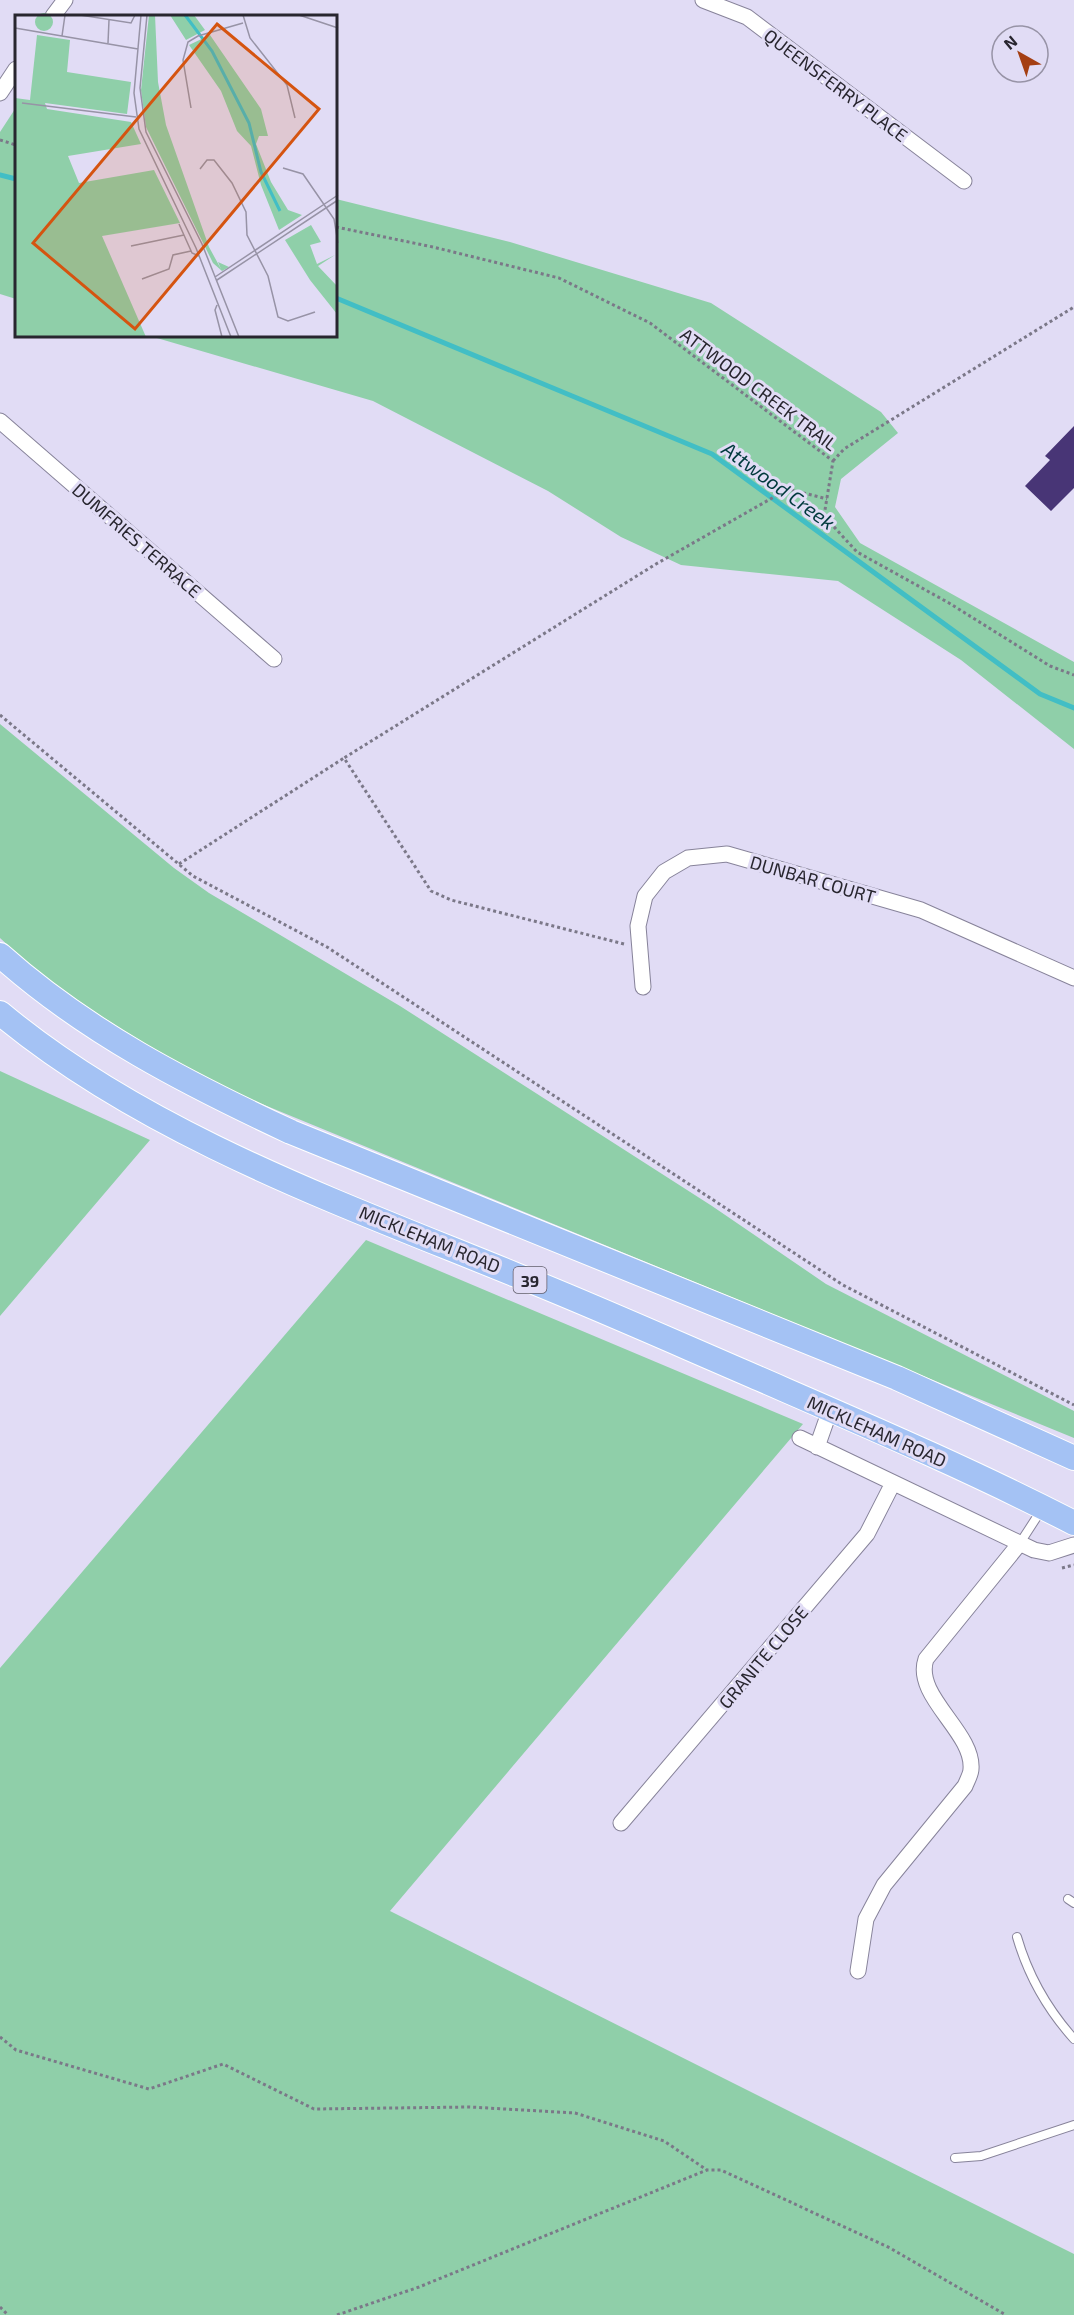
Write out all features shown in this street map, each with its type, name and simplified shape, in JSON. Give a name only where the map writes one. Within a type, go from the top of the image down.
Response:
[{"type":"main road","points":[[0,955],[52,997],[116,1040],[205,1092],[291,1132],[897,1378],[1074,1458]]},
{"type":"main road","name":"MICKLEHAM ROAD","points":[[0,1013],[97,1082],[197,1138],[312,1190],[530,1280],[830,1410],[1074,1523]]},
{"type":"street","points":[[54,15],[65,0]]},
{"type":"street","name":"QUEENSFERRY PLACE","points":[[703,0],[747,17],[964,181]]},
{"type":"street","points":[[0,93],[15,70]]},
{"type":"street","name":"DUMFRIES TERRACE","points":[[0,421],[274,659]]},
{"type":"street","name":"DUNBAR COURT","points":[[643,987],[638,926],[645,896],[664,872],[688,858],[727,854],[921,910],[1074,978]]},
{"type":"street","points":[[818,1447],[830,1410]]},
{"type":"street","points":[[800,1438],[1020,1543],[1049,1553],[1074,1545]]},
{"type":"street","name":"GRANITE CLOSE","points":[[621,1823],[867,1534],[893,1483]]},
{"type":"street","points":[[858,1971],[866,1919],[884,1885],[965,1786],[971,1768],[968,1752],[928,1685],[923,1668],[926,1659],[1020,1543]]},
{"type":"lane","points":[[1020,1543],[1043,1507]]},
{"type":"lane","points":[[1017,1937],[1034,1982],[1062,2026],[1074,2039]]},
{"type":"lane","points":[[955,2158],[981,2156],[1074,2125]]},
{"type":"path","points":[[0,140],[15,145]]},
{"type":"path","name":"ATTWOOD CREEK TRAIL","points":[[338,227],[433,247],[559,278],[650,323],[834,460],[824,516],[857,552],[949,603],[1050,666],[1074,675]]},
{"type":"path","points":[[834,460],[844,449],[1074,307]]},
{"type":"path","points":[[179,864],[344,758],[656,564],[765,501],[788,489],[827,499]]},
{"type":"path","points":[[0,715],[194,876],[327,947],[843,1285],[1074,1405]]},
{"type":"path","points":[[344,758],[431,891],[451,900],[640,948]]},
{"type":"path","points":[[0,2037],[16,2050],[149,2089],[223,2064],[314,2109],[470,2107],[575,2113],[664,2141],[707,2170]]},
{"type":"path","points":[[337,2315],[419,2287],[707,2170],[721,2170],[890,2248],[1006,2315]]},
{"type":"path","points":[[0,2307],[8,2315]]},
{"type":"green space","points":[[15,109],[15,299],[0,294],[0,132]]},
{"type":"green space","points":[[338,199],[510,242],[711,303],[881,412],[898,433],[841,479],[835,507],[860,543],[1074,662],[1074,749],[961,660],[838,581],[681,565],[621,537],[548,491],[373,401],[157,338],[338,338]]},
{"type":"green space","points":[[0,724],[174,868],[209,893],[400,1006],[712,1206],[826,1284],[1074,1411],[1074,1438],[230,1091],[169,1058],[81,1003],[0,938]]},
{"type":"green space","points":[[0,1071],[150,1140],[0,1316]]},
{"type":"green space","points":[[366,1240],[803,1424],[390,1911],[1074,2254],[1074,2315],[0,2315],[0,1668]]},
{"type":"building","points":[[1074,426],[1074,488],[1051,511],[1025,486],[1050,460],[1045,456]]},
{"type":"waterway","name":"Attwood Creek","points":[[0,175],[15,179]]},
{"type":"waterway","name":"Attwood Creek","points":[[338,299],[712,454],[1040,694],[1074,708]]}]
